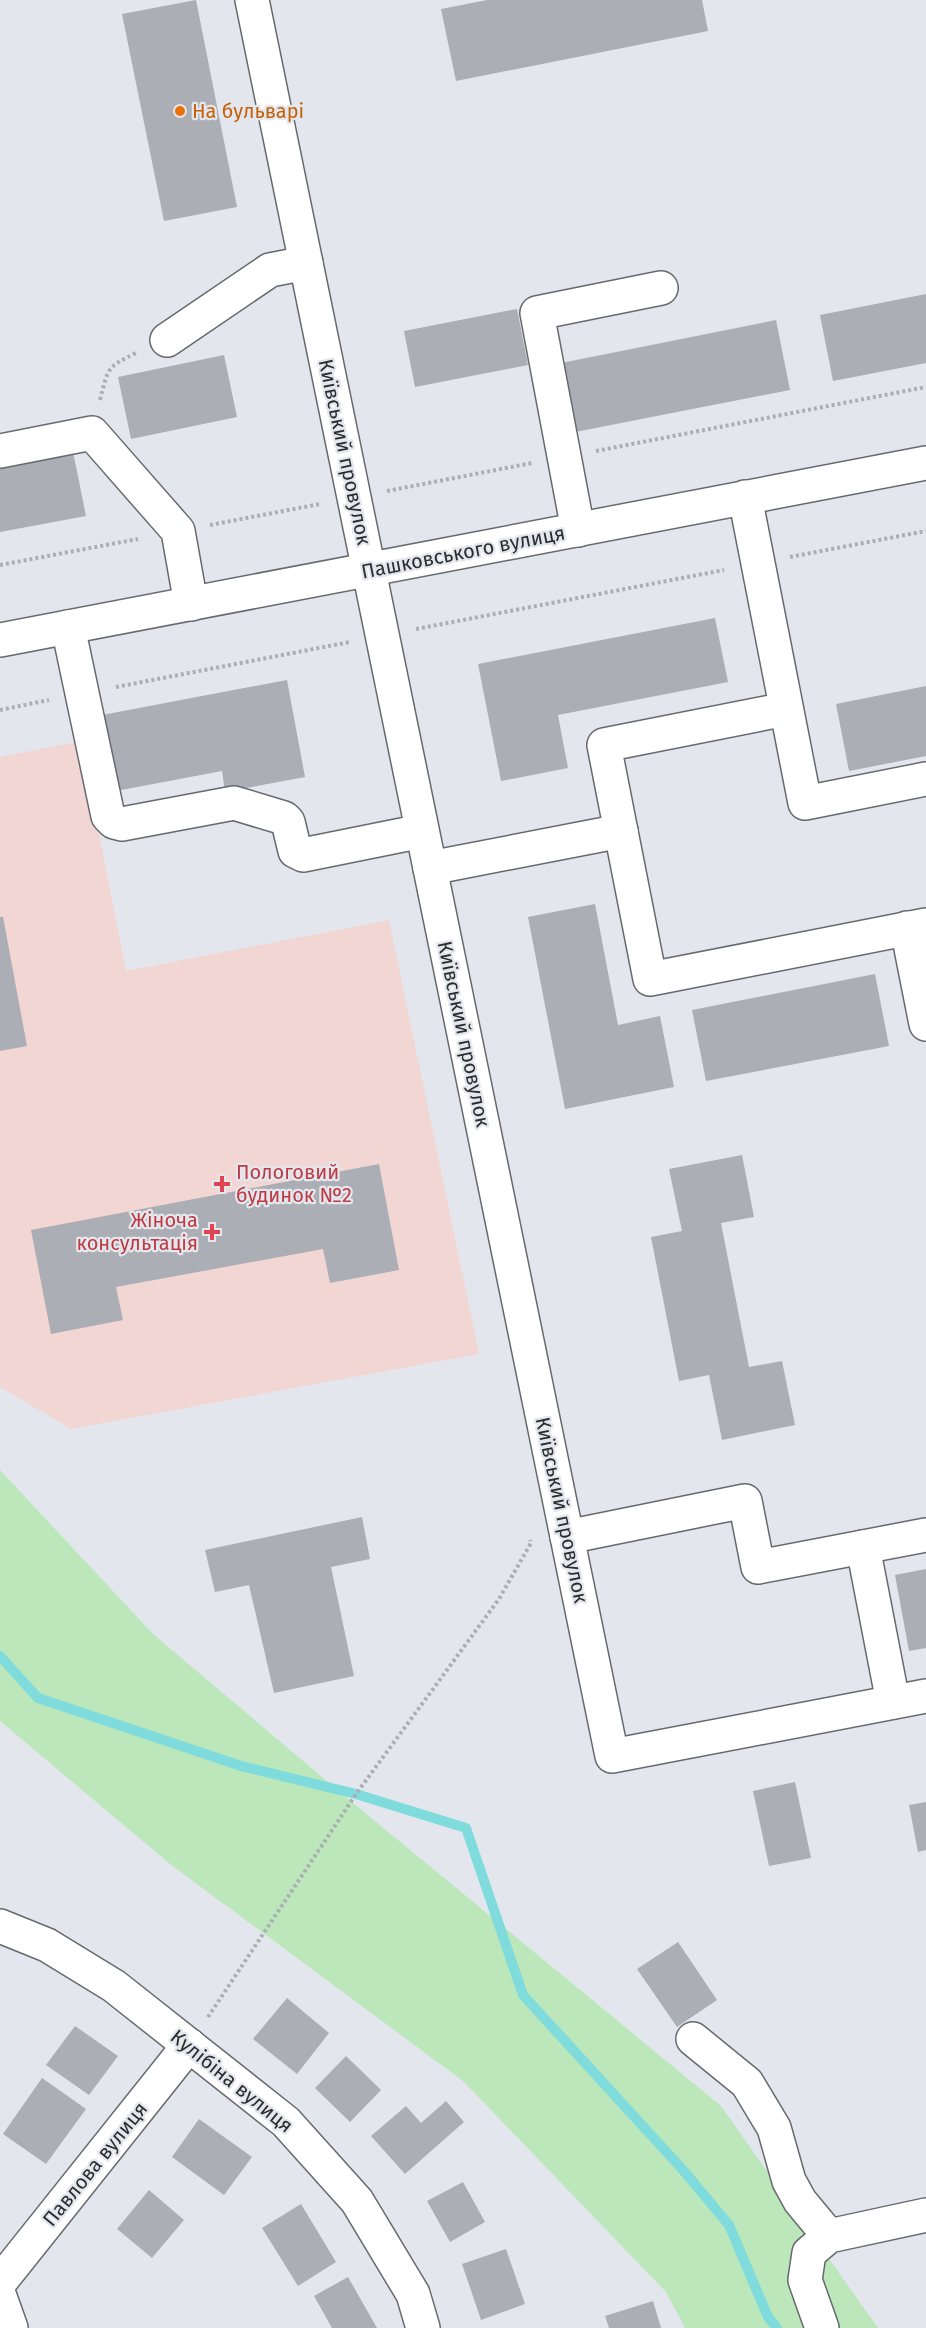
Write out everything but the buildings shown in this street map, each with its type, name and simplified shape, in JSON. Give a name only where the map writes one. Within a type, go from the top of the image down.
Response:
[{"type":"street","name":"Київський провулок","points":[[252,0],[612,1756],[926,1696]]},
{"type":"street","points":[[167,340],[270,270],[306,263]]},
{"type":"street","points":[[578,530],[537,313],[661,288]]},
{"type":"street","points":[[0,451],[92,433],[178,531],[191,604]]},
{"type":"street","name":"Пашковського вулиця","points":[[0,640],[926,463]]},
{"type":"street","points":[[745,497],[805,803],[926,779]]},
{"type":"street","points":[[68,627],[108,816],[114,822],[122,824],[234,803],[284,818],[288,822],[295,851],[303,855],[422,831]]},
{"type":"street","points":[[786,709],[604,745],[650,979],[917,927],[926,1024]]},
{"type":"street","points":[[430,868],[621,831]]},
{"type":"street","points":[[567,1537],[745,1501],[758,1567],[926,1535]]},
{"type":"street","points":[[863,1547],[893,1702]]},
{"type":"street","name":"Кулібіна вулиця","points":[[0,1926],[47,1945],[114,1986],[286,2122],[357,2201],[413,2294],[423,2328]]},
{"type":"street","points":[[693,2039],[747,2083],[774,2128],[789,2181],[800,2201],[829,2236]]},
{"type":"street","name":"Павлова вулиця","points":[[0,2282],[189,2045]]},
{"type":"street","points":[[822,2328],[806,2280],[808,2253],[829,2236],[926,2215]]},
{"type":"street","points":[[0,2297],[11,2328]]},
{"type":"path","points":[[92,433],[107,372],[115,363],[167,340]]},
{"type":"path","points":[[0,565],[926,387]]},
{"type":"path","points":[[0,710],[926,531]]},
{"type":"path","points":[[189,2045],[356,1794],[499,1599],[531,1543]]},
{"type":"shaded area","name":"Пологовий будинок №2","points":[[81,741],[126,971],[389,920],[479,1354],[71,1429],[0,1387],[0,757]]},
{"type":"green space","points":[[0,1470],[153,1634],[341,1793],[721,2106],[878,2328],[685,2328],[666,2292],[463,2081],[170,1864],[0,1721]]},
{"type":"waterway","points":[[0,1656],[38,1698],[241,1766],[356,1794],[466,1828],[523,1995],[683,2170],[729,2225],[768,2317],[777,2328]]},
{"type":"place","name":"На бульварі","points":[[180,111]]},
{"type":"place","name":"Пологовий будинок №2","points":[[222,1184]]},
{"type":"place","name":"Жіноча консультація","points":[[212,1232]]}]
